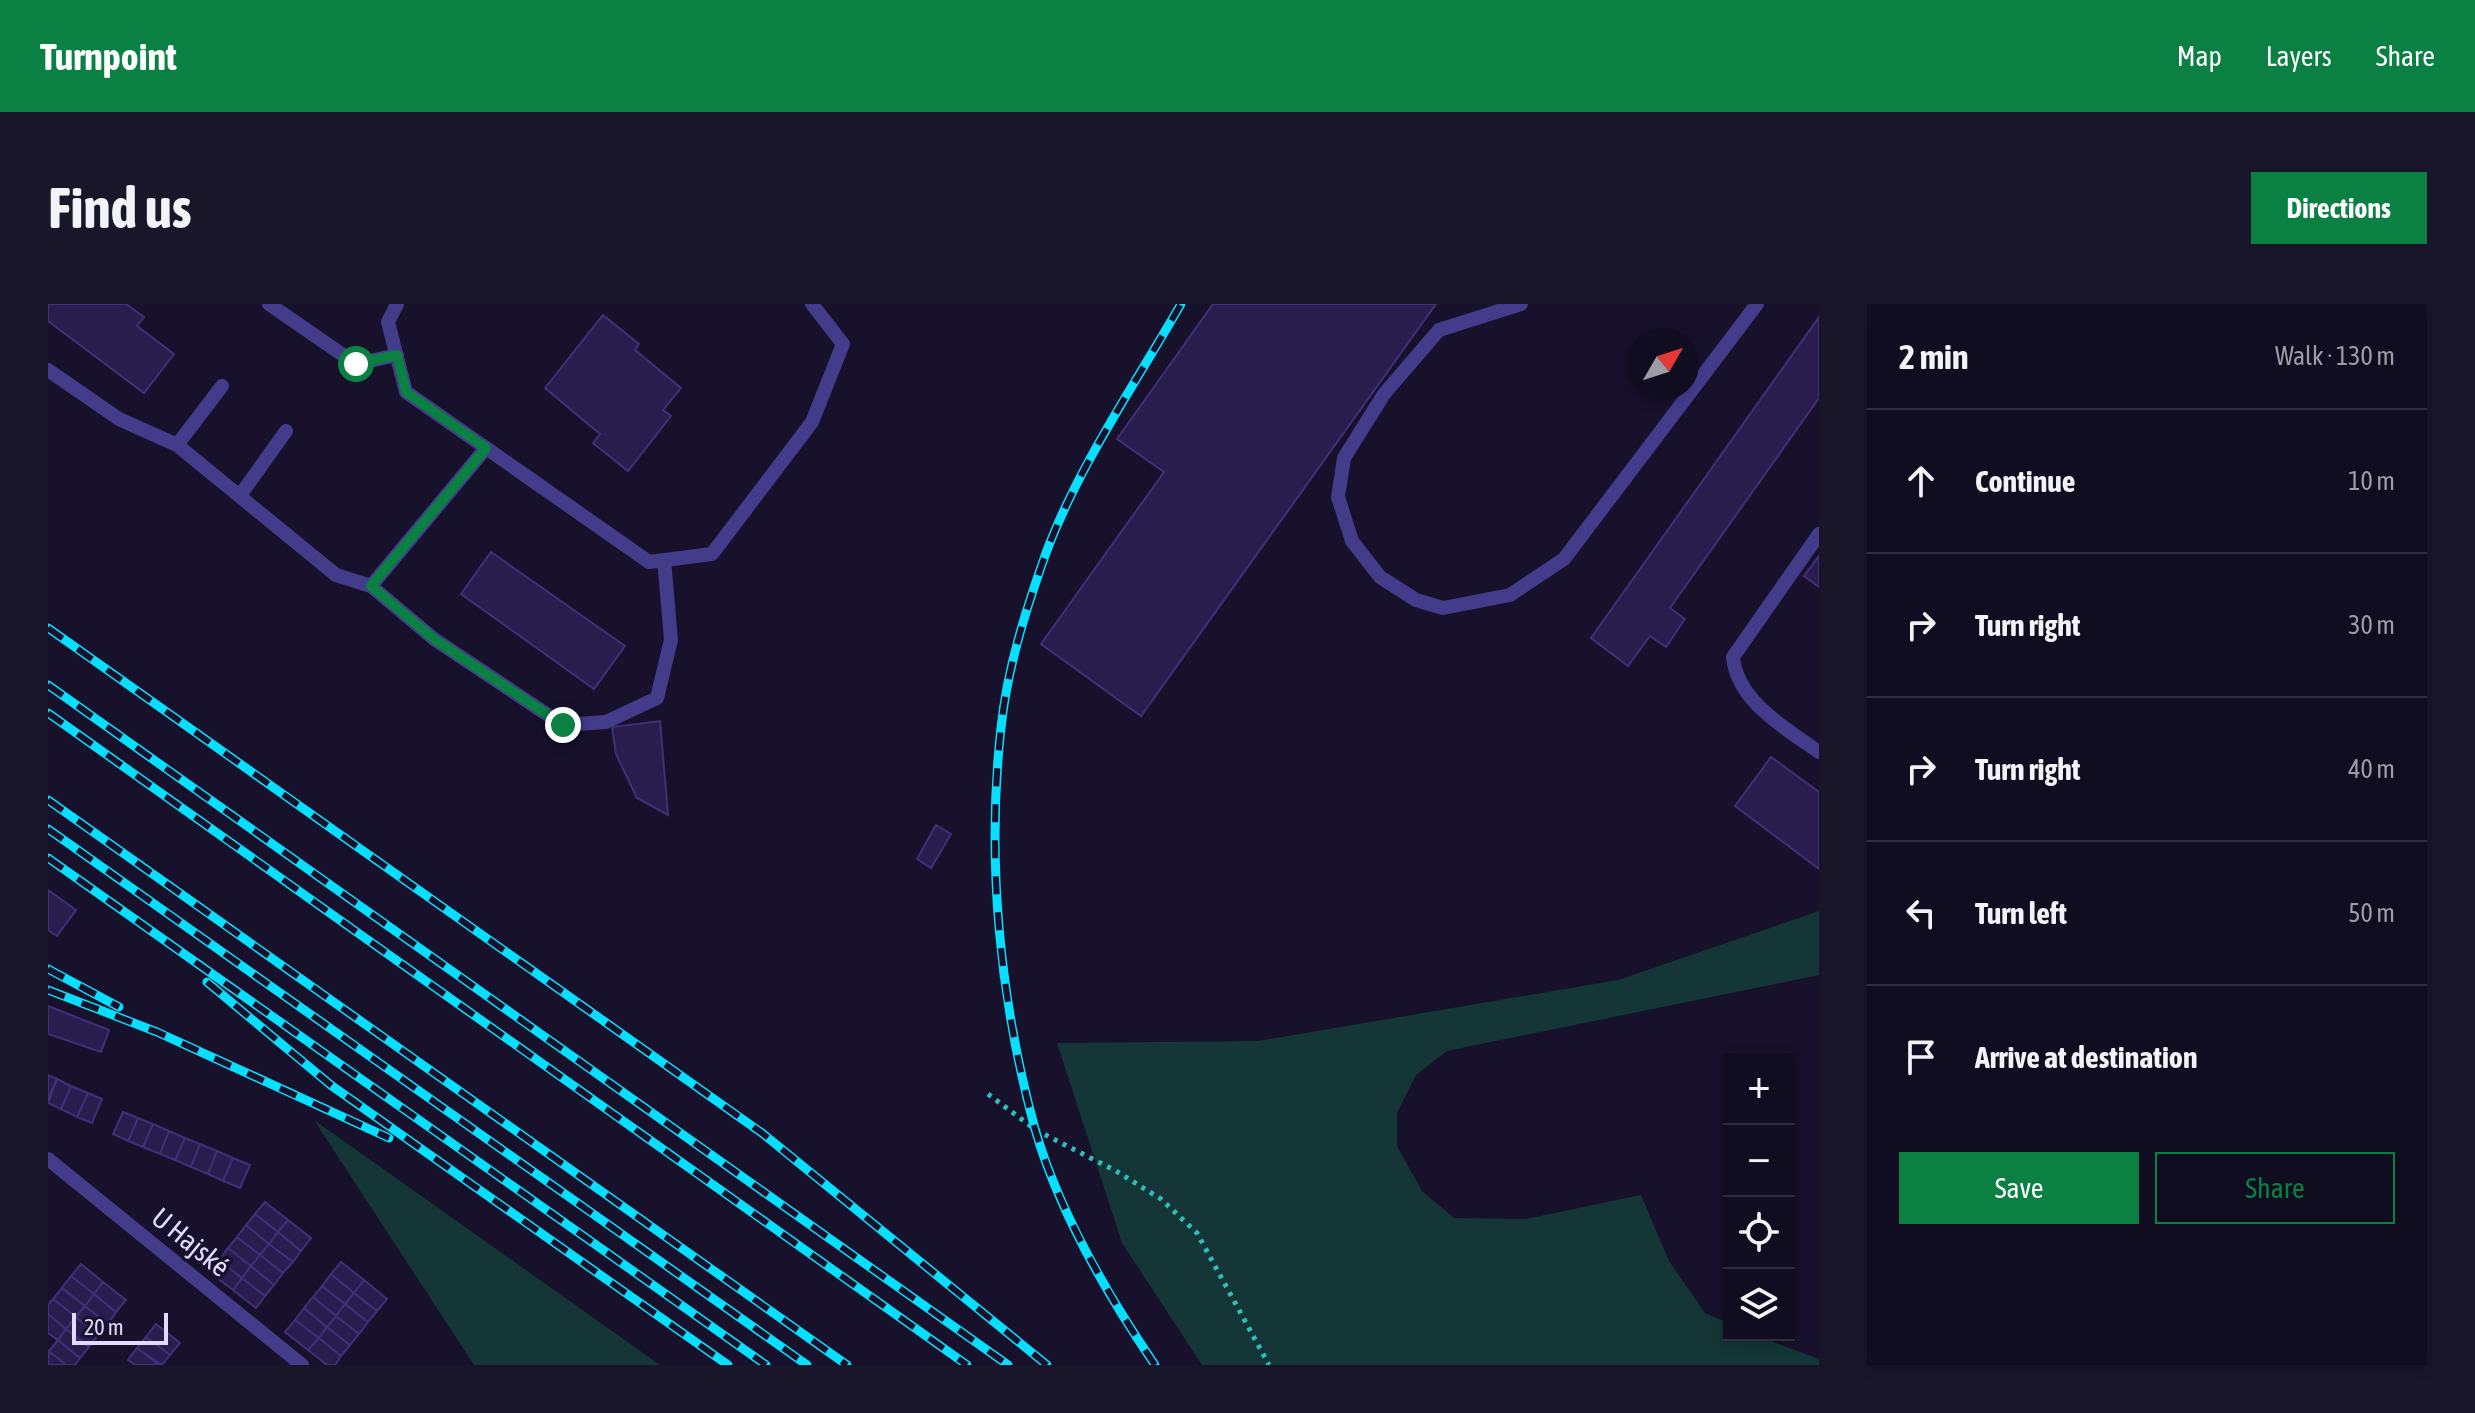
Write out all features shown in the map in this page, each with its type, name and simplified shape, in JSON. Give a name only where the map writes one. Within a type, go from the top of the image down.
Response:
[{"type":"lane","points":[[269,304],[356,364],[397,355]]},
{"type":"lane","points":[[397,304],[388,322],[406,392],[649,562],[712,554],[812,422],[843,344],[812,304]]},
{"type":"lane","points":[[1521,304],[1439,330],[1384,394],[1344,458],[1338,497],[1352,541],[1380,577],[1416,600],[1443,608],[1510,595],[1564,559],[1757,304]]},
{"type":"lane","points":[[48,370],[119,419],[177,445],[241,494],[336,575],[371,586],[434,639],[563,725],[606,722],[657,698],[671,640],[664,560]]},
{"type":"lane","points":[[177,445],[222,386]]},
{"type":"lane","points":[[241,494],[286,431]]},
{"type":"lane","points":[[371,586],[486,448]]},
{"type":"lane","points":[[1819,534],[1733,657],[1735,679],[1772,719],[1819,752]]},
{"type":"lane","name":"U Hajské","points":[[48,1159],[302,1365]]},
{"type":"path","points":[[988,1094],[1036,1130],[1116,1171],[1161,1199],[1197,1233],[1269,1365]]},
{"type":"green space","points":[[1819,911],[1819,975],[1447,1051],[1416,1075],[1397,1113],[1397,1146],[1422,1191],[1454,1218],[1526,1219],[1641,1195],[1669,1261],[1705,1313],[1723,1320],[1723,1341],[1771,1341],[1819,1359],[1819,1365],[1202,1365],[1122,1243],[1057,1043],[1258,1041],[1618,980]]},
{"type":"green space","points":[[314,1120],[660,1365],[474,1365]]},
{"type":"building","points":[[48,304],[126,304],[144,317],[137,326],[174,354],[144,393],[48,321]]},
{"type":"building","points":[[1213,304],[1436,304],[1141,716],[1041,644],[1164,472],[1117,439]]},
{"type":"building","points":[[603,315],[639,344],[635,350],[681,388],[663,410],[671,416],[628,471],[593,443],[600,434],[545,388]]},
{"type":"building","points":[[1819,317],[1819,398],[1670,608],[1685,619],[1666,647],[1650,636],[1628,666],[1591,638]]},
{"type":"building","points":[[491,552],[625,646],[594,689],[461,594]]},
{"type":"building","points":[[1819,556],[1819,587],[1804,576]]},
{"type":"building","points":[[660,721],[668,815],[637,798],[616,754],[612,727]]},
{"type":"building","points":[[1771,757],[1819,792],[1819,869],[1735,806]]},
{"type":"building","points":[[936,825],[951,834],[931,868],[917,859]]},
{"type":"building","points":[[48,890],[76,910],[57,936],[48,930]]},
{"type":"building","points":[[48,1006],[109,1030],[101,1052],[48,1034]]},
{"type":"building","points":[[48,1075],[57,1079],[48,1099]]},
{"type":"building","points":[[57,1079],[71,1086],[61,1109],[48,1103]]},
{"type":"building","points":[[71,1086],[88,1093],[77,1117],[61,1109]]},
{"type":"building","points":[[88,1093],[102,1099],[92,1123],[77,1117]]},
{"type":"building","points":[[123,1112],[138,1118],[128,1141],[113,1134]]},
{"type":"building","points":[[138,1118],[153,1124],[143,1147],[128,1141]]},
{"type":"building","points":[[153,1124],[169,1131],[160,1154],[143,1147]]},
{"type":"building","points":[[169,1131],[185,1138],[175,1160],[160,1154]]},
{"type":"building","points":[[185,1138],[200,1144],[191,1167],[175,1160]]},
{"type":"building","points":[[200,1144],[217,1151],[208,1174],[191,1167]]},
{"type":"building","points":[[217,1151],[233,1158],[223,1181],[208,1174]]},
{"type":"building","points":[[233,1158],[250,1165],[240,1188],[223,1181]]},
{"type":"building","points":[[265,1202],[288,1220],[278,1232],[255,1214]]},
{"type":"building","points":[[255,1214],[278,1232],[269,1244],[246,1225]]},
{"type":"building","points":[[288,1220],[311,1238],[301,1251],[278,1232]]},
{"type":"building","points":[[246,1225],[269,1244],[260,1255],[237,1237]]},
{"type":"building","points":[[278,1232],[301,1251],[293,1262],[269,1244]]},
{"type":"building","points":[[237,1237],[260,1255],[251,1266],[228,1248]]},
{"type":"building","points":[[269,1244],[293,1262],[283,1273],[260,1255]]},
{"type":"building","points":[[228,1248],[251,1266],[242,1278],[219,1260]]},
{"type":"building","points":[[260,1255],[283,1273],[274,1285],[251,1266]]},
{"type":"building","points":[[219,1260],[242,1278],[233,1290],[210,1272]]},
{"type":"building","points":[[341,1262],[364,1280],[354,1293],[331,1274]]},
{"type":"building","points":[[81,1264],[103,1282],[94,1294],[71,1276]]},
{"type":"building","points":[[251,1266],[274,1285],[265,1296],[242,1278]]},
{"type":"building","points":[[331,1274],[354,1293],[345,1304],[322,1286]]},
{"type":"building","points":[[71,1276],[94,1294],[85,1306],[62,1288]]},
{"type":"building","points":[[242,1278],[265,1296],[256,1308],[233,1290]]},
{"type":"building","points":[[364,1280],[387,1299],[377,1311],[354,1293]]},
{"type":"building","points":[[103,1282],[126,1300],[116,1312],[94,1294]]},
{"type":"building","points":[[322,1286],[345,1304],[336,1316],[313,1297]]},
{"type":"building","points":[[62,1288],[85,1306],[76,1317],[53,1299]]},
{"type":"building","points":[[354,1293],[377,1311],[368,1322],[345,1304]]},
{"type":"building","points":[[94,1294],[116,1312],[108,1324],[85,1306]]},
{"type":"building","points":[[313,1297],[336,1316],[327,1327],[304,1308]]},
{"type":"building","points":[[53,1299],[76,1317],[66,1329],[48,1314],[48,1305]]},
{"type":"building","points":[[345,1304],[368,1322],[359,1334],[336,1316]]},
{"type":"building","points":[[85,1306],[108,1324],[98,1335],[76,1317]]},
{"type":"building","points":[[304,1308],[327,1327],[319,1338],[295,1320]]},
{"type":"building","points":[[48,1314],[66,1329],[58,1340],[48,1333]]},
{"type":"building","points":[[336,1316],[359,1334],[350,1345],[327,1327]]},
{"type":"building","points":[[76,1317],[98,1335],[89,1347],[66,1329]]},
{"type":"building","points":[[295,1320],[319,1338],[308,1350],[285,1332]]},
{"type":"building","points":[[156,1324],[180,1343],[170,1355],[146,1337]]},
{"type":"building","points":[[327,1327],[350,1345],[341,1356],[319,1338]]},
{"type":"building","points":[[66,1329],[89,1347],[80,1358],[58,1340]]},
{"type":"building","points":[[146,1337],[170,1355],[162,1365],[137,1348]]},
{"type":"building","points":[[319,1338],[341,1356],[335,1365],[327,1365],[308,1350]]},
{"type":"building","points":[[58,1340],[80,1358],[75,1365],[66,1365],[49,1351]]},
{"type":"building","points":[[137,1348],[159,1365],[135,1365],[128,1360]]},
{"type":"building","points":[[49,1351],[66,1365],[48,1365]]},
{"type":"railway","points":[[1155,1365],[1086,1251],[1057,1190],[1035,1129],[1005,981],[999,930],[995,828],[1001,728],[1008,684],[1046,553],[1074,489],[1108,426],[1181,304]]},
{"type":"railway","points":[[48,628],[762,1133],[1047,1365]]},
{"type":"railway","points":[[48,685],[1008,1365]]},
{"type":"railway","points":[[48,713],[967,1365]]},
{"type":"railway","points":[[48,800],[847,1365]]},
{"type":"railway","points":[[48,829],[807,1365]]},
{"type":"railway","points":[[48,858],[766,1365]]},
{"type":"railway","points":[[48,969],[119,1007]]},
{"type":"railway","points":[[207,982],[332,1086],[728,1365]]},
{"type":"railway","points":[[48,990],[157,1032],[389,1138]]},
{"type":"route","points":[[356,364],[397,355],[406,392],[486,448],[371,586],[434,639],[563,725]]}]
